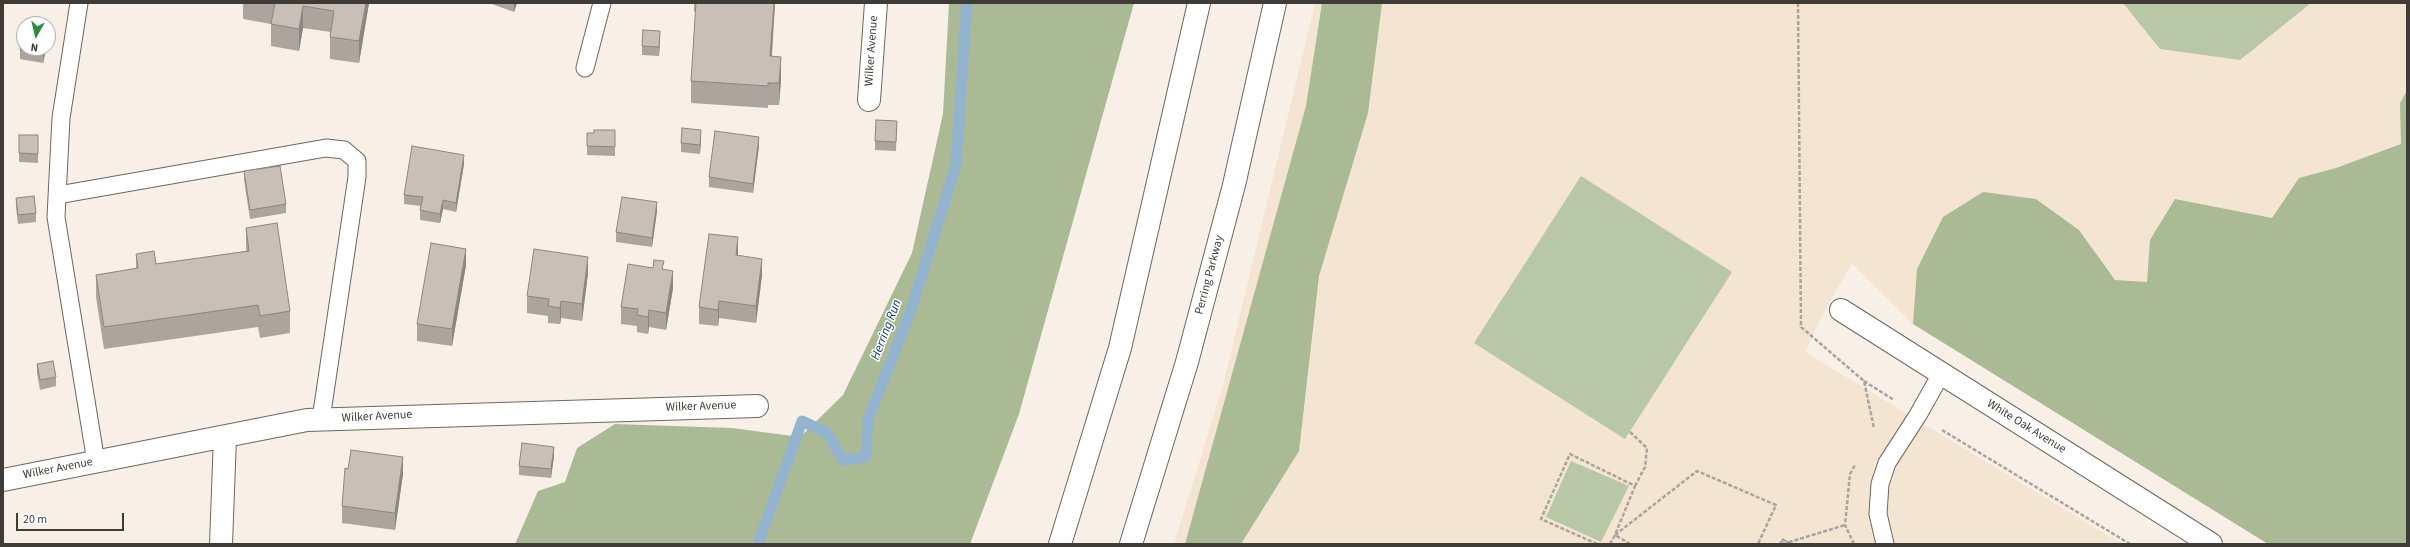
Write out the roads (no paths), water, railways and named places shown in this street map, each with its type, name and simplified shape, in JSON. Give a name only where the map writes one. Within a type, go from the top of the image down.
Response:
[{"type":"street","name":"Wilker Avenue","points":[[869,100],[876,3]]},
{"type":"street","points":[[1060,544],[1120,348],[1199,3]]},
{"type":"street","name":"Perring Parkway","points":[[1131,544],[1189,354],[1234,185],[1276,3]]},
{"type":"street","name":"White Oak Avenue","points":[[1841,310],[2211,544]]},
{"type":"street","name":"Wilker Avenue","points":[[3,480],[307,420],[757,406]]},
{"type":"street","points":[[221,544],[225,437]]},
{"type":"lane","points":[[79,3],[61,118],[56,217],[96,462]]},
{"type":"lane","points":[[585,68],[602,3]]},
{"type":"lane","points":[[58,195],[326,148],[344,150],[357,161],[357,177],[321,419]]},
{"type":"lane","points":[[1885,544],[1878,514],[1880,484],[1887,463],[1918,415],[1941,374]]},
{"type":"waterway","name":"Herring Run","points":[[758,544],[802,421],[827,433],[843,460],[866,457],[868,420],[911,310],[956,165],[967,3]]}]
